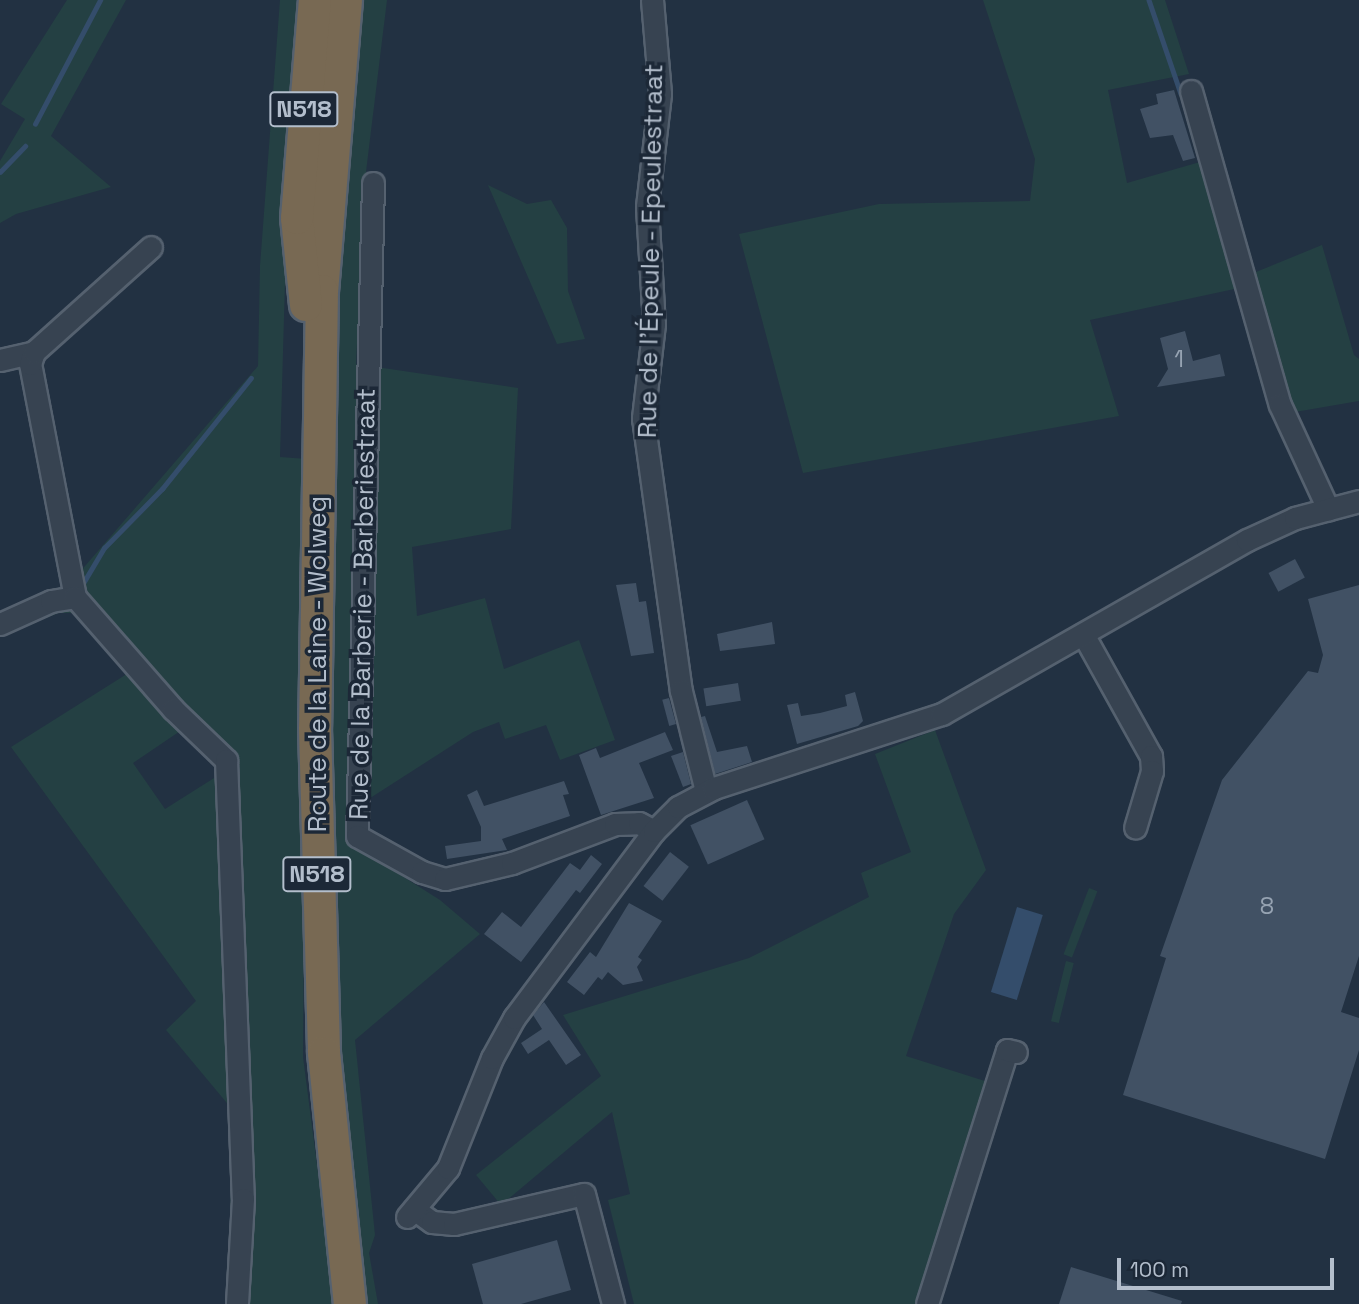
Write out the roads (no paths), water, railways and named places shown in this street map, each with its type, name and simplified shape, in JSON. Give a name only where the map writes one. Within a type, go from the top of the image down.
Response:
[{"type":"highway","name":"Route de la Laine - Wolweg","points":[[315,0],[297,218],[320,443]]},
{"type":"highway","name":"Route de la Laine - Wolweg","points":[[346,0],[326,222],[315,728],[317,943],[331,1152],[350,1304]]},
{"type":"street","name":"Rue de l'Épeule - Epeulestraat","points":[[652,0],[660,94],[648,206],[654,324],[643,418],[681,691],[706,791]]},
{"type":"street","points":[[1191,91],[1280,405],[1328,509]]},
{"type":"street","name":"Rue de la Barberie - Barberiestraat","points":[[373,183],[357,836],[445,879],[512,863],[615,824],[639,823],[654,831]]},
{"type":"street","points":[[0,360],[34,352],[152,247]]},
{"type":"street","points":[[34,352],[30,364],[75,597],[173,709],[226,760],[243,1186],[237,1304]]},
{"type":"street","points":[[613,1304],[584,1194],[454,1224],[432,1222],[411,1213],[447,1168],[492,1058],[514,1018],[654,831],[678,807],[706,791],[942,714],[1247,540],[1328,509],[1359,501]]},
{"type":"street","points":[[0,624],[51,601],[75,597]]},
{"type":"street","points":[[1083,634],[1151,756],[1152,771],[1135,828]]},
{"type":"street","points":[[928,1304],[1007,1050],[1016,1052]]},
{"type":"water","points":[[1017,907],[1043,915],[1017,1000],[991,992]]},
{"type":"waterway","points":[[35,124],[100,0]]},
{"type":"waterway","points":[[1149,0],[1181,94]]},
{"type":"waterway","points":[[0,172],[25,146]]},
{"type":"waterway","points":[[82,585],[104,548],[162,489],[251,378]]}]
